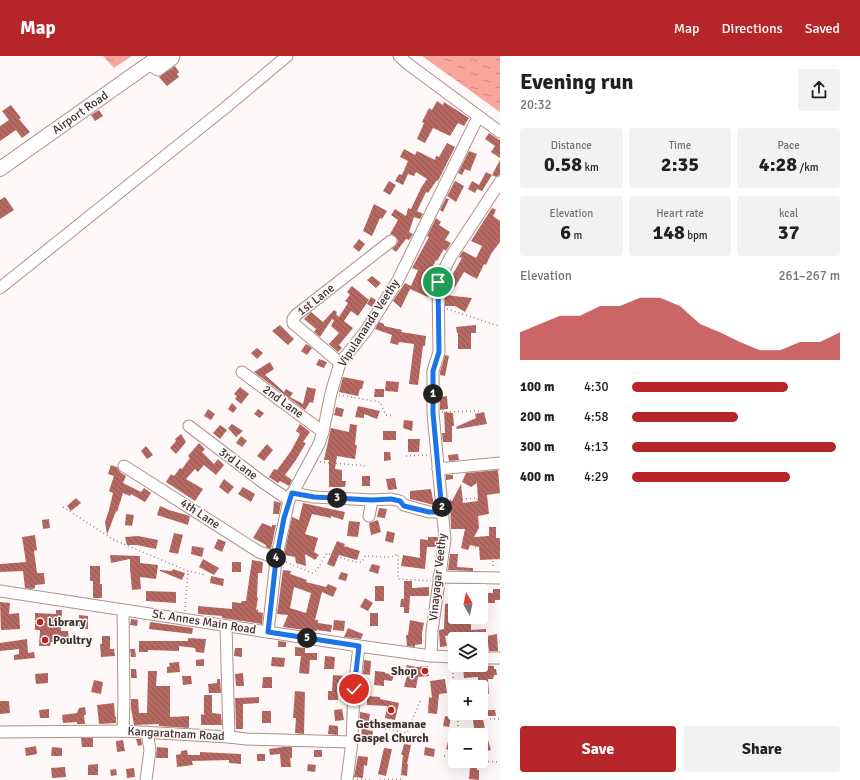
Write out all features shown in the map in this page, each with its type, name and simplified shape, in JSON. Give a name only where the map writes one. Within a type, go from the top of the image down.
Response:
[{"type":"main road","name":"Airport Road","points":[[0,168],[160,56]]},
{"type":"street","points":[[148,64],[156,69],[161,69],[173,59],[174,56]]},
{"type":"street","points":[[0,288],[219,113],[287,56]]},
{"type":"street","points":[[399,56],[478,117],[500,132]]},
{"type":"street","name":"Vipulananda Veethy","points":[[268,632],[276,559],[291,496],[319,444],[331,393],[340,364],[365,332],[397,282],[478,117]]},
{"type":"street","name":"Vinayagar Veethy","points":[[431,656],[432,631],[445,539],[433,413],[433,371],[439,352],[437,306],[438,282],[450,258],[500,182]]},
{"type":"street","name":"1st Lane","points":[[340,364],[293,323],[292,319],[391,240]]},
{"type":"street","name":"2nd Lane","points":[[242,372],[323,432]]},
{"type":"street","name":"3rd Lane","points":[[189,426],[261,481],[291,496]]},
{"type":"street","points":[[438,469],[500,463]]},
{"type":"street","name":"4th Lane","points":[[124,466],[259,552],[276,559]]},
{"type":"street","points":[[291,496],[372,500],[391,499],[400,501],[404,506],[429,512],[442,512]]},
{"type":"street","points":[[369,516],[372,500]]},
{"type":"street","points":[[439,580],[496,578]]},
{"type":"street","name":"St. Annes Main Road","points":[[0,590],[359,646],[431,656],[448,657]]},
{"type":"street","points":[[122,731],[124,701],[123,610]]},
{"type":"street","points":[[226,626],[229,737]]},
{"type":"street","points":[[347,779],[352,742],[354,689],[359,646]]},
{"type":"street","points":[[488,658],[500,658]]},
{"type":"street","name":"Kangaratnam Road","points":[[0,732],[122,731],[246,739],[352,742]]},
{"type":"street","points":[[146,780],[150,750],[147,732]]},
{"type":"path","points":[[437,306],[499,326],[500,325]]},
{"type":"path","points":[[331,393],[380,402],[386,416],[394,416]]},
{"type":"path","points":[[433,413],[480,411]]},
{"type":"path","points":[[406,456],[436,454]]},
{"type":"path","points":[[310,461],[368,466]]},
{"type":"path","points":[[442,500],[477,498],[478,511]]},
{"type":"path","points":[[63,507],[114,540],[188,571],[206,576]]},
{"type":"path","points":[[475,547],[493,547],[496,578]]},
{"type":"path","points":[[276,559],[312,573],[317,570],[327,553],[355,562],[362,562],[365,556],[391,557],[398,554],[398,578],[439,580]]},
{"type":"path","points":[[184,619],[188,571]]},
{"type":"path","points":[[353,726],[387,729],[407,733],[420,701]]},
{"type":"path","points":[[488,719],[500,719]]},
{"type":"path","points":[[444,756],[448,757]]},
{"type":"path","points":[[488,762],[500,762]]},
{"type":"path","points":[[347,779],[370,780]]},
{"type":"path","points":[[380,780],[402,780]]},
{"type":"water","points":[[103,56],[132,56],[114,68]]},
{"type":"water","points":[[422,56],[500,56],[500,112]]},
{"type":"building","points":[[175,66],[179,72],[177,74],[179,77],[167,86],[159,77]]},
{"type":"building","points":[[437,101],[443,105],[444,102],[469,118],[464,126],[458,123],[450,136],[433,128],[425,143],[417,139],[424,123],[422,122],[429,108],[432,110]]},
{"type":"building","points":[[11,105],[21,118],[19,119],[30,132],[22,138],[16,130],[0,141],[0,126],[9,120],[2,111]]},
{"type":"building","points":[[99,110],[103,116],[95,121],[91,115]]},
{"type":"building","points":[[489,133],[499,140],[500,139],[500,158],[491,152],[495,146],[485,139]]},
{"type":"building","points":[[447,143],[455,147],[438,181],[437,180],[428,193],[426,192],[417,211],[423,214],[420,219],[414,217],[409,232],[413,234],[409,240],[406,239],[396,252],[392,249],[397,244],[398,240],[394,235],[390,234],[398,220],[391,215],[395,209],[406,216],[408,208],[411,209],[427,179],[416,172],[414,176],[408,174],[403,185],[395,181],[399,174],[402,175],[408,161],[400,157],[404,149],[415,155],[417,151],[435,160],[436,156],[439,157]]},
{"type":"building","points":[[469,151],[477,154],[470,171],[465,169],[462,175],[458,173]]},
{"type":"building","points":[[500,160],[500,175],[496,177],[492,175]]},
{"type":"building","points":[[486,172],[492,175],[482,191],[477,189],[475,193],[468,189],[472,181],[479,185]]},
{"type":"building","points":[[389,181],[396,185],[390,195],[383,191]]},
{"type":"building","points":[[455,181],[464,186],[456,202],[447,196]]},
{"type":"building","points":[[5,197],[14,210],[0,219],[0,200]]},
{"type":"building","points":[[446,198],[449,199],[443,212],[440,210]]},
{"type":"building","points":[[374,204],[387,211],[382,219],[380,218],[372,236],[363,231]]},
{"type":"building","points":[[492,208],[496,210],[493,216],[500,221],[500,242],[491,254],[486,265],[484,264],[477,279],[464,272],[455,287],[449,284],[452,280],[450,279],[462,258],[459,257],[463,251],[476,258],[482,246],[471,241]]},
{"type":"building","points":[[436,218],[441,222],[439,225],[450,232],[445,240],[451,243],[446,251],[444,249],[437,261],[436,260],[427,278],[425,285],[431,287],[431,292],[428,297],[410,289],[401,308],[393,301],[405,283],[411,286],[418,270],[412,268],[429,237],[427,236]]},
{"type":"building","points":[[359,239],[365,244],[359,252],[353,247]]},
{"type":"building","points":[[372,276],[381,283],[376,288],[367,280]]},
{"type":"building","points":[[352,286],[369,300],[358,316],[351,311],[344,321],[353,328],[339,345],[342,348],[338,352],[329,344],[339,333],[331,326],[334,320],[332,319],[320,337],[314,332],[316,329],[304,319],[311,312],[323,322],[334,310],[337,312],[336,314],[339,317],[348,303],[345,301],[350,295],[347,292]]},
{"type":"building","points":[[445,295],[472,298],[465,312],[455,306],[445,306]]},
{"type":"building","points":[[371,297],[376,300],[372,307],[367,304]]},
{"type":"building","points":[[379,322],[384,324],[384,326],[402,330],[401,332],[426,336],[425,346],[423,346],[418,385],[409,384],[414,344],[399,342],[398,345],[390,343],[392,335],[375,329]]},
{"type":"building","points":[[280,325],[294,339],[288,345],[272,331]]},
{"type":"building","points":[[476,325],[476,333],[471,333],[471,349],[458,349],[458,333],[456,327]]},
{"type":"building","points":[[306,344],[312,348],[307,355],[301,351]]},
{"type":"building","points":[[257,348],[263,353],[257,359],[251,353]]},
{"type":"building","points":[[445,355],[449,356],[445,376],[440,375],[440,372]]},
{"type":"building","points":[[319,359],[327,362],[324,368],[316,365]]},
{"type":"building","points":[[270,362],[274,369],[265,375],[284,392],[286,389],[293,393],[290,397],[303,404],[307,387],[316,389],[313,403],[310,402],[305,410],[254,372]]},
{"type":"building","points":[[343,377],[364,381],[358,396],[339,392]]},
{"type":"building","points":[[386,381],[399,382],[398,392],[385,391]]},
{"type":"building","points":[[240,387],[249,394],[241,404],[235,399],[237,396],[234,394]]},
{"type":"building","points":[[375,389],[384,389],[384,397],[374,397]]},
{"type":"building","points":[[447,396],[448,409],[440,410],[440,397]]},
{"type":"building","points":[[232,403],[237,408],[233,413],[228,409]]},
{"type":"building","points":[[358,406],[380,411],[377,419],[364,414],[364,418],[355,417]]},
{"type":"building","points":[[336,407],[344,409],[342,417],[334,415]]},
{"type":"building","points":[[208,409],[215,414],[211,420],[204,416]]},
{"type":"building","points":[[258,409],[264,413],[260,418],[254,414]]},
{"type":"building","points":[[444,412],[453,413],[454,426],[452,426],[452,442],[443,442],[442,433],[445,433]]},
{"type":"building","points":[[484,412],[487,424],[457,429],[456,427],[476,418],[475,414]]},
{"type":"building","points":[[404,420],[413,421],[412,431],[403,428]]},
{"type":"building","points":[[232,424],[243,431],[236,437],[228,428]]},
{"type":"building","points":[[300,424],[310,432],[303,442],[306,443],[285,475],[292,480],[289,486],[280,481],[278,483],[269,477],[274,469],[277,470],[291,451],[300,434],[296,431]]},
{"type":"building","points":[[350,424],[357,425],[355,459],[337,456],[335,469],[342,470],[342,481],[346,481],[345,487],[329,487],[329,460],[324,460],[331,428],[349,432]]},
{"type":"building","points":[[220,425],[227,430],[220,439],[213,433]]},
{"type":"building","points":[[383,431],[396,431],[396,440],[383,440]]},
{"type":"building","points":[[181,434],[186,442],[176,454],[170,448],[176,441],[175,439]]},
{"type":"building","points":[[241,436],[247,441],[242,447],[236,443]]},
{"type":"building","points":[[408,439],[420,439],[419,452],[408,452]]},
{"type":"building","points":[[199,443],[205,449],[202,452],[214,464],[218,459],[224,465],[216,475],[204,465],[198,472],[195,469],[186,479],[203,489],[195,501],[166,482],[171,474],[174,476],[180,468],[182,469],[190,458],[188,456]]},
{"type":"building","points":[[267,444],[273,450],[264,461],[257,456]]},
{"type":"building","points":[[146,446],[153,455],[147,459],[141,451]]},
{"type":"building","points":[[384,452],[390,452],[391,460],[384,461]]},
{"type":"building","points":[[458,454],[459,460],[449,461],[448,455]]},
{"type":"building","points":[[111,465],[117,467],[120,472],[126,476],[123,483],[141,492],[144,488],[151,493],[145,502],[131,494],[130,496],[123,493],[107,535],[105,522],[113,493],[109,491],[114,476],[108,474]]},
{"type":"building","points":[[498,470],[500,493],[487,495],[489,514],[478,516],[479,528],[474,537],[489,536],[489,527],[496,527],[496,538],[500,538],[500,559],[480,560],[479,547],[470,545],[468,550],[461,548],[465,529],[451,529],[450,501],[452,501],[461,484],[463,503],[478,501],[477,483],[471,487],[462,482],[466,473]]},
{"type":"building","points":[[446,475],[453,475],[453,479],[446,480]]},
{"type":"building","points":[[362,476],[370,476],[370,486],[362,486]]},
{"type":"building","points":[[395,478],[397,489],[388,490],[386,479]]},
{"type":"building","points":[[224,479],[234,487],[228,494],[219,487]]},
{"type":"building","points":[[243,487],[255,494],[251,502],[238,494]]},
{"type":"building","points":[[431,489],[434,505],[410,499],[410,491]]},
{"type":"building","points":[[76,498],[81,503],[71,511],[67,506]]},
{"type":"building","points":[[274,501],[281,503],[279,514],[273,514]]},
{"type":"building","points":[[303,503],[345,512],[343,520],[331,516],[331,518],[312,514],[305,534],[318,538],[314,552],[319,555],[315,560],[305,554],[306,566],[296,563],[295,557],[284,555],[292,517],[299,520]]},
{"type":"building","points":[[160,506],[190,516],[188,525],[157,515]]},
{"type":"building","points":[[379,508],[387,509],[385,518],[377,517]]},
{"type":"building","points":[[126,514],[134,515],[132,526],[125,525]]},
{"type":"building","points":[[49,519],[50,528],[43,529],[42,520]]},
{"type":"building","points":[[378,520],[381,532],[371,535],[369,523]]},
{"type":"building","points":[[349,521],[360,522],[358,537],[347,536]]},
{"type":"building","points":[[262,523],[272,527],[272,525],[276,525],[271,549],[253,538]]},
{"type":"building","points":[[387,531],[395,533],[393,543],[385,541]]},
{"type":"building","points":[[174,533],[183,535],[178,554],[169,552]]},
{"type":"building","points":[[35,535],[37,550],[34,551],[37,573],[44,573],[45,584],[35,585],[35,588],[32,589],[25,588],[23,571],[0,572],[0,564],[26,562],[22,537]]},
{"type":"building","points":[[138,536],[158,540],[156,549],[137,545],[127,545],[125,537]]},
{"type":"building","points":[[428,537],[438,537],[438,539],[437,547],[427,547],[425,569],[401,566],[403,555],[420,558],[420,539],[428,540]]},
{"type":"building","points":[[218,539],[226,542],[222,552],[214,548]]},
{"type":"building","points":[[337,541],[345,544],[344,546],[360,551],[357,560],[339,555],[334,567],[327,564]]},
{"type":"building","points":[[192,546],[204,548],[202,557],[191,554]]},
{"type":"building","points":[[450,554],[458,554],[457,567],[473,568],[473,571],[448,570]]},
{"type":"building","points":[[110,555],[140,556],[140,563],[158,565],[156,579],[140,577],[141,589],[132,590],[130,559],[111,563]]},
{"type":"building","points":[[203,559],[219,568],[214,575],[199,567]]},
{"type":"building","points":[[252,560],[263,562],[262,573],[258,573],[258,598],[256,610],[258,609],[258,612],[263,613],[262,624],[222,618],[222,616],[198,614],[198,606],[232,609],[232,602],[241,603],[242,601],[246,601]]},
{"type":"building","points":[[232,562],[241,562],[241,572],[232,572]]},
{"type":"building","points":[[372,564],[380,566],[378,574],[369,571]]},
{"type":"building","points":[[90,566],[100,566],[102,598],[93,598],[93,581],[90,581]]},
{"type":"building","points":[[173,569],[185,573],[182,580],[160,571],[172,571]]},
{"type":"building","points":[[283,570],[291,571],[290,574],[307,580],[306,582],[326,587],[328,584],[337,588],[333,597],[322,592],[315,620],[318,620],[318,623],[332,625],[331,632],[283,627],[288,615],[277,614]],"holes":[[[294,587],[311,593],[306,613],[290,608]]]},
{"type":"building","points":[[341,572],[348,574],[346,581],[338,579]]},
{"type":"building","points":[[211,576],[224,579],[223,586],[210,583]]},
{"type":"building","points":[[404,581],[412,581],[412,588],[429,587],[429,596],[410,596],[409,613],[404,613],[404,607],[400,607],[401,599],[404,599]]},
{"type":"building","points":[[375,586],[384,586],[384,601],[375,601]]},
{"type":"building","points":[[493,589],[500,589],[500,600],[495,600],[495,603],[488,603],[488,593],[493,593]]},
{"type":"building","points":[[146,591],[176,592],[176,603],[146,601]]},
{"type":"building","points":[[365,598],[373,603],[368,611],[360,607]]},
{"type":"building","points":[[0,602],[10,603],[9,614],[19,613],[20,629],[1,630]]},
{"type":"building","points":[[445,604],[448,604],[448,624],[471,624],[471,630],[486,629],[486,632],[448,632],[448,636],[445,636],[447,646],[440,647],[439,630],[444,629]]},
{"type":"building","points":[[56,610],[62,610],[61,631],[68,631],[69,640],[51,642],[50,646],[39,646],[40,630],[35,630],[35,613],[56,614]]},
{"type":"building","points":[[370,613],[378,613],[378,626],[370,626]]},
{"type":"building","points":[[79,615],[88,616],[88,629],[79,628]]},
{"type":"building","points":[[131,619],[138,620],[137,626],[130,625]]},
{"type":"building","points":[[334,620],[345,621],[344,631],[333,630]]},
{"type":"building","points":[[410,620],[424,623],[422,644],[415,645],[415,647],[407,646],[406,635],[408,635]]},
{"type":"building","points":[[150,622],[193,628],[192,634],[149,629]]},
{"type":"building","points":[[348,628],[363,634],[361,639],[344,637]]},
{"type":"building","points":[[497,634],[498,651],[489,651],[488,636]]},
{"type":"building","points":[[102,636],[110,636],[110,649],[114,649],[115,656],[101,657],[100,644],[102,644]]},
{"type":"building","points":[[188,638],[206,639],[204,653],[196,652],[195,648],[179,646],[179,651],[148,650],[148,652],[139,652],[139,641],[188,641]]},
{"type":"building","points":[[27,639],[28,653],[34,652],[35,658],[14,660],[14,655],[19,654],[19,649],[0,651],[0,643]]},
{"type":"building","points":[[278,641],[286,642],[286,647],[278,647]]},
{"type":"building","points":[[295,647],[305,648],[305,653],[317,653],[317,660],[310,660],[309,674],[299,673],[301,656],[295,656]]},
{"type":"building","points":[[235,648],[242,648],[242,657],[234,656]]},
{"type":"building","points":[[130,649],[135,649],[136,657],[131,657]]},
{"type":"building","points":[[325,656],[335,657],[334,669],[324,669]]},
{"type":"building","points":[[272,657],[285,658],[284,667],[271,666]]},
{"type":"building","points":[[204,659],[204,666],[196,666],[196,660]]},
{"type":"building","points":[[364,660],[371,661],[370,675],[363,674]]},
{"type":"building","points":[[179,662],[180,672],[167,673],[167,667],[170,666],[169,663]]},
{"type":"building","points":[[407,665],[417,667],[428,666],[429,676],[418,677],[416,688],[404,687],[408,672],[405,671]]},
{"type":"building","points":[[488,666],[494,666],[494,669],[496,669],[497,675],[494,675],[493,679],[488,679],[489,694],[488,680],[478,680],[478,677],[464,678],[463,672],[488,672]]},
{"type":"building","points":[[131,669],[136,669],[137,678],[131,678]]},
{"type":"building","points":[[148,671],[157,671],[156,686],[170,686],[170,717],[189,716],[189,728],[159,726],[159,724],[134,725],[131,699],[138,699],[139,713],[147,713]]},
{"type":"building","points":[[375,671],[394,675],[392,681],[384,680],[384,686],[374,685]]},
{"type":"building","points":[[48,673],[48,683],[36,684],[35,674]]},
{"type":"building","points":[[243,673],[244,686],[236,686],[235,674]]},
{"type":"building","points":[[333,675],[346,676],[345,684],[337,683],[338,700],[328,700],[328,691],[332,691]]},
{"type":"building","points":[[182,676],[191,676],[192,684],[183,685]]},
{"type":"building","points":[[263,677],[272,677],[272,688],[262,688]]},
{"type":"building","points":[[217,679],[220,679],[221,693],[209,693],[208,684],[217,683]]},
{"type":"building","points":[[445,679],[447,693],[439,694],[437,714],[428,713],[429,697],[432,698],[430,681]]},
{"type":"building","points":[[94,680],[103,682],[101,694],[91,692]]},
{"type":"building","name":"Shop","points":[[365,687],[371,687],[371,693],[364,693]]},
{"type":"building","points":[[295,691],[305,692],[304,734],[295,733],[296,718],[293,718]]},
{"type":"building","points":[[204,695],[212,695],[212,713],[221,714],[222,725],[201,725],[201,714],[204,715]]},
{"type":"building","points":[[367,696],[380,697],[380,699],[399,703],[395,720],[385,718],[387,706],[367,705]]},
{"type":"building","points":[[259,697],[259,703],[243,704],[243,729],[236,729],[235,698]]},
{"type":"building","points":[[0,701],[9,701],[10,713],[0,714]]},
{"type":"building","points":[[114,703],[116,723],[99,724],[97,705]]},
{"type":"building","points":[[85,707],[85,724],[77,724],[77,722],[63,723],[62,715],[77,713],[79,708]]},
{"type":"building","points":[[49,709],[49,718],[40,718],[39,710]]},
{"type":"building","points":[[342,709],[344,720],[335,721],[334,710]]},
{"type":"building","points":[[488,710],[495,710],[496,716],[488,716]]},
{"type":"building","points":[[262,711],[271,711],[271,723],[262,723]]},
{"type":"building","points":[[360,712],[370,714],[367,730],[373,731],[372,741],[361,740],[362,721],[360,721]]},
{"type":"building","points":[[445,716],[448,716],[448,720],[450,720],[449,727],[443,726]]},
{"type":"building","points":[[473,720],[483,720],[485,728],[474,728]]},
{"type":"building","points":[[329,725],[338,726],[338,735],[328,734]]},
{"type":"building","points":[[81,738],[93,738],[93,747],[82,747]]},
{"type":"building","points":[[136,739],[141,739],[142,745],[138,746]]},
{"type":"building","points":[[123,740],[125,751],[117,752],[116,741]]},
{"type":"building","points":[[488,740],[491,750],[488,751]]},
{"type":"building","points":[[404,744],[411,745],[407,764],[407,776],[401,775],[403,755],[401,755]]},
{"type":"building","points":[[36,746],[37,754],[26,756],[25,748]]},
{"type":"building","points":[[52,747],[62,748],[62,756],[51,756]]},
{"type":"building","points":[[157,747],[168,748],[168,758],[156,758]]},
{"type":"building","points":[[292,747],[292,758],[290,758],[291,767],[281,767],[280,754],[270,755],[269,749]]},
{"type":"building","points":[[425,747],[435,749],[434,757],[424,755]]},
{"type":"building","points":[[384,748],[392,749],[386,776],[378,774]]},
{"type":"building","points":[[187,750],[188,755],[200,755],[200,752],[241,754],[241,764],[229,763],[229,760],[192,761],[193,765],[177,767],[176,755],[181,754],[181,751]]},
{"type":"building","points":[[314,750],[322,750],[322,757],[314,757]]},
{"type":"building","points":[[257,754],[265,754],[265,761],[257,761]]},
{"type":"building","points":[[358,756],[368,757],[367,766],[364,765],[363,778],[354,777]]},
{"type":"building","points":[[98,764],[98,775],[88,775],[88,765]]},
{"type":"building","points":[[308,764],[316,765],[315,772],[307,771]]},
{"type":"building","points":[[65,767],[66,777],[52,778],[51,768]]},
{"type":"building","points":[[134,768],[135,777],[127,778],[126,769]]},
{"type":"building","points":[[470,768],[477,768],[477,770],[479,770],[479,780],[469,779]]},
{"type":"building","points":[[116,769],[117,775],[111,776],[110,770]]},
{"type":"place","name":"Library","points":[[40,622]]},
{"type":"place","name":"Poultry","points":[[45,640]]},
{"type":"place","name":"Shop","points":[[425,671]]},
{"type":"place","name":"Gethsemanae Gaspel Church","points":[[391,710]]},
{"type":"route","points":[[354,689],[359,646],[268,632],[276,560],[284,518],[292,493],[314,497],[372,500],[391,499],[400,501],[404,506],[429,512],[442,512],[433,413],[433,371],[439,352],[437,306],[438,282]]}]
